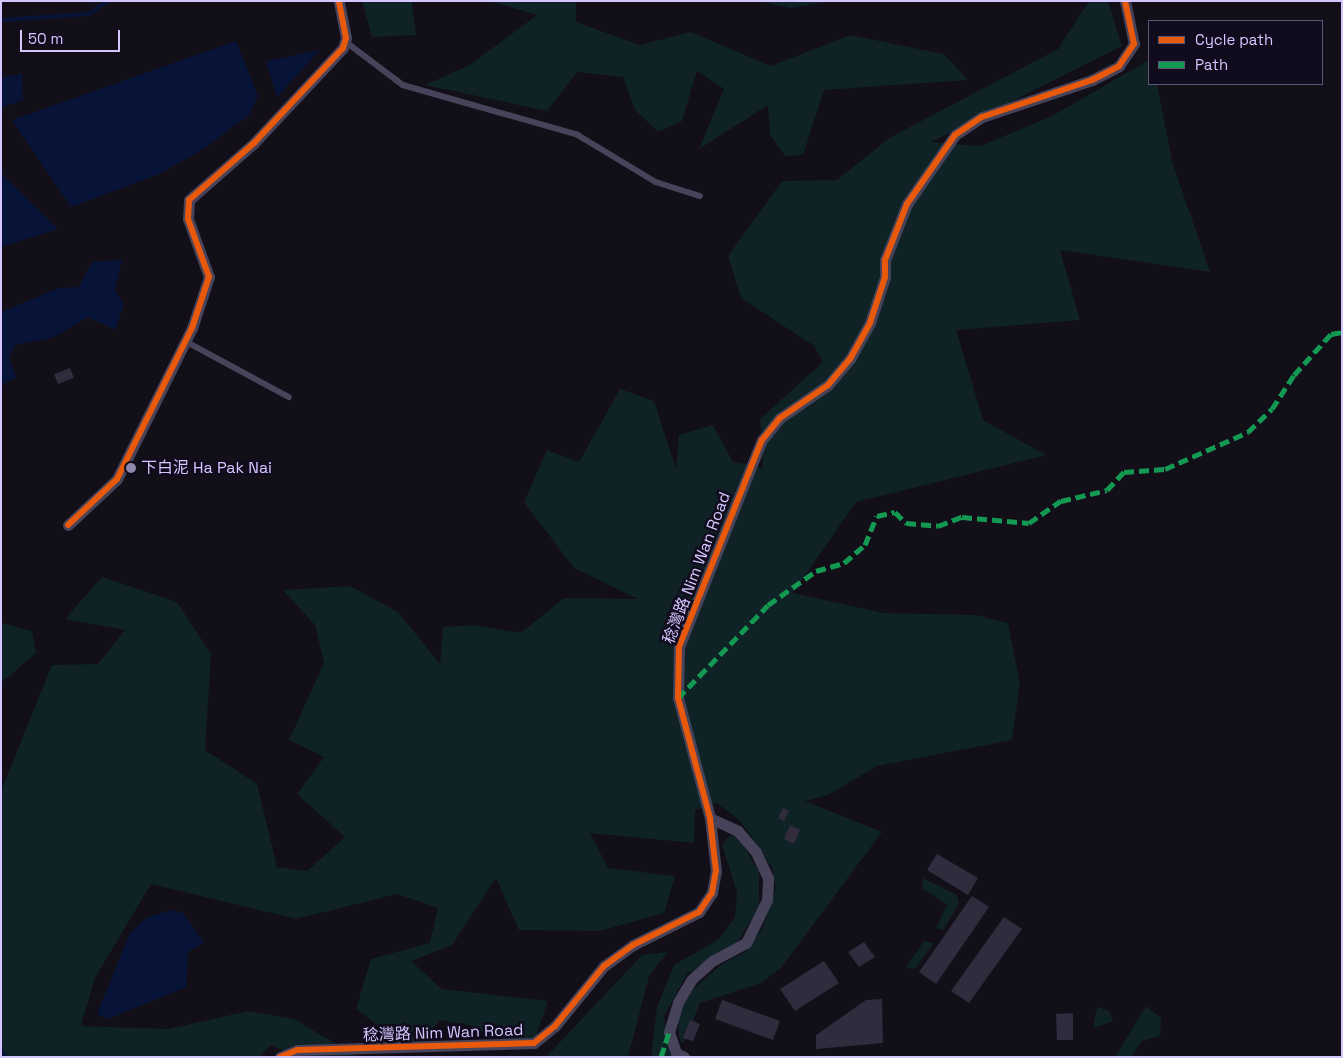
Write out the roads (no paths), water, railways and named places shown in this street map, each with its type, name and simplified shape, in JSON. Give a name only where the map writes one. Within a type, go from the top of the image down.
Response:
[{"type":"street","points":[[68,525],[117,480],[185,342],[209,277],[188,219],[189,200],[254,143],[346,42],[339,1]]},
{"type":"street","name":"稔灣路 Nim Wan Road","points":[[280,1057],[297,1050],[518,1047],[544,1038],[604,966],[633,945],[699,912],[712,893],[716,871],[710,818],[681,715],[675,678],[679,647],[762,440],[780,418],[828,386],[850,359],[870,322],[885,277],[885,260],[907,204],[955,135],[982,117],[1092,80],[1119,66],[1134,44],[1125,1]]},
{"type":"street","points":[[684,1057],[676,1053],[669,1032],[678,1002],[691,980],[712,961],[746,943],[767,900],[768,878],[756,852],[738,831],[710,818]]},
{"type":"lane","points":[[346,42],[410,88],[578,135],[656,182],[700,196]]},
{"type":"lane","points":[[185,342],[289,397]]},
{"type":"water","points":[[236,41],[258,96],[249,115],[202,150],[157,175],[71,207],[12,120]]},
{"type":"water","points":[[320,50],[277,97],[266,61]]},
{"type":"water","points":[[22,73],[23,100],[1,108],[1,78]]},
{"type":"water","points":[[1,173],[58,229],[1,247]]},
{"type":"water","points":[[122,260],[115,290],[124,304],[115,330],[88,317],[52,338],[15,345],[9,357],[16,378],[1,385],[1,312],[59,288],[79,287],[92,262]]},
{"type":"water","points":[[171,910],[183,913],[204,942],[188,952],[186,987],[108,1019],[97,1014],[130,933],[146,918]]},
{"type":"waterway","points":[[1,20],[89,14],[107,1]]},
{"type":"waterway","points":[[1,1050],[6,1057]]},
{"type":"place","name":"下白泥 Ha Pak Nai","points":[[131,468]]}]
